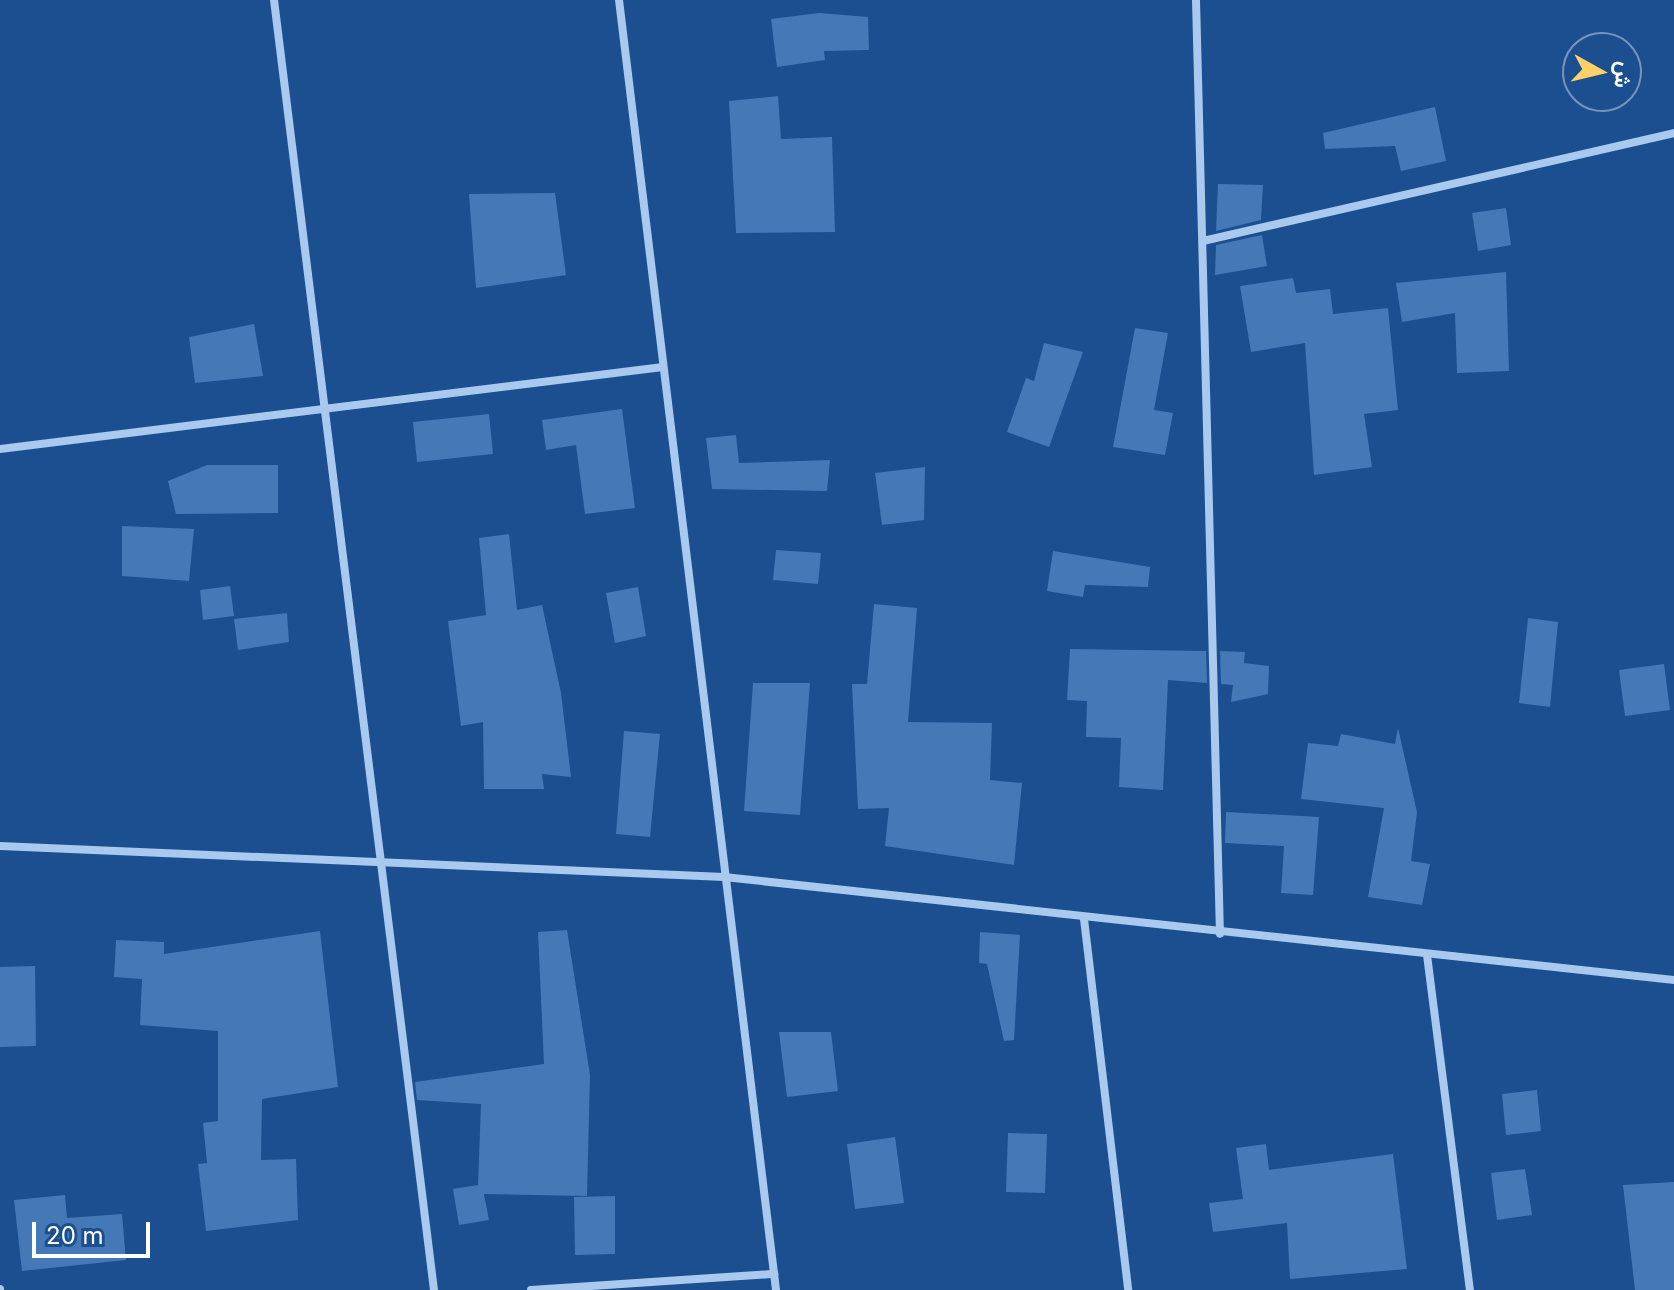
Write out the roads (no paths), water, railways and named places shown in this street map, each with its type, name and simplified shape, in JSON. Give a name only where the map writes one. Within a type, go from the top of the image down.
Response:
[{"type":"street","points":[[274,0],[377,862],[434,1290]]},
{"type":"street","points":[[619,0],[776,1290]]},
{"type":"street","points":[[1196,0],[1220,934]]},
{"type":"street","points":[[1203,241],[1674,133]]},
{"type":"street","points":[[0,449],[663,367]]},
{"type":"street","points":[[0,846],[724,877],[1220,934],[1674,980]]},
{"type":"street","points":[[1084,919],[1128,1290]]},
{"type":"street","points":[[1427,955],[1470,1290]]},
{"type":"street","points":[[531,1290],[774,1274]]}]
